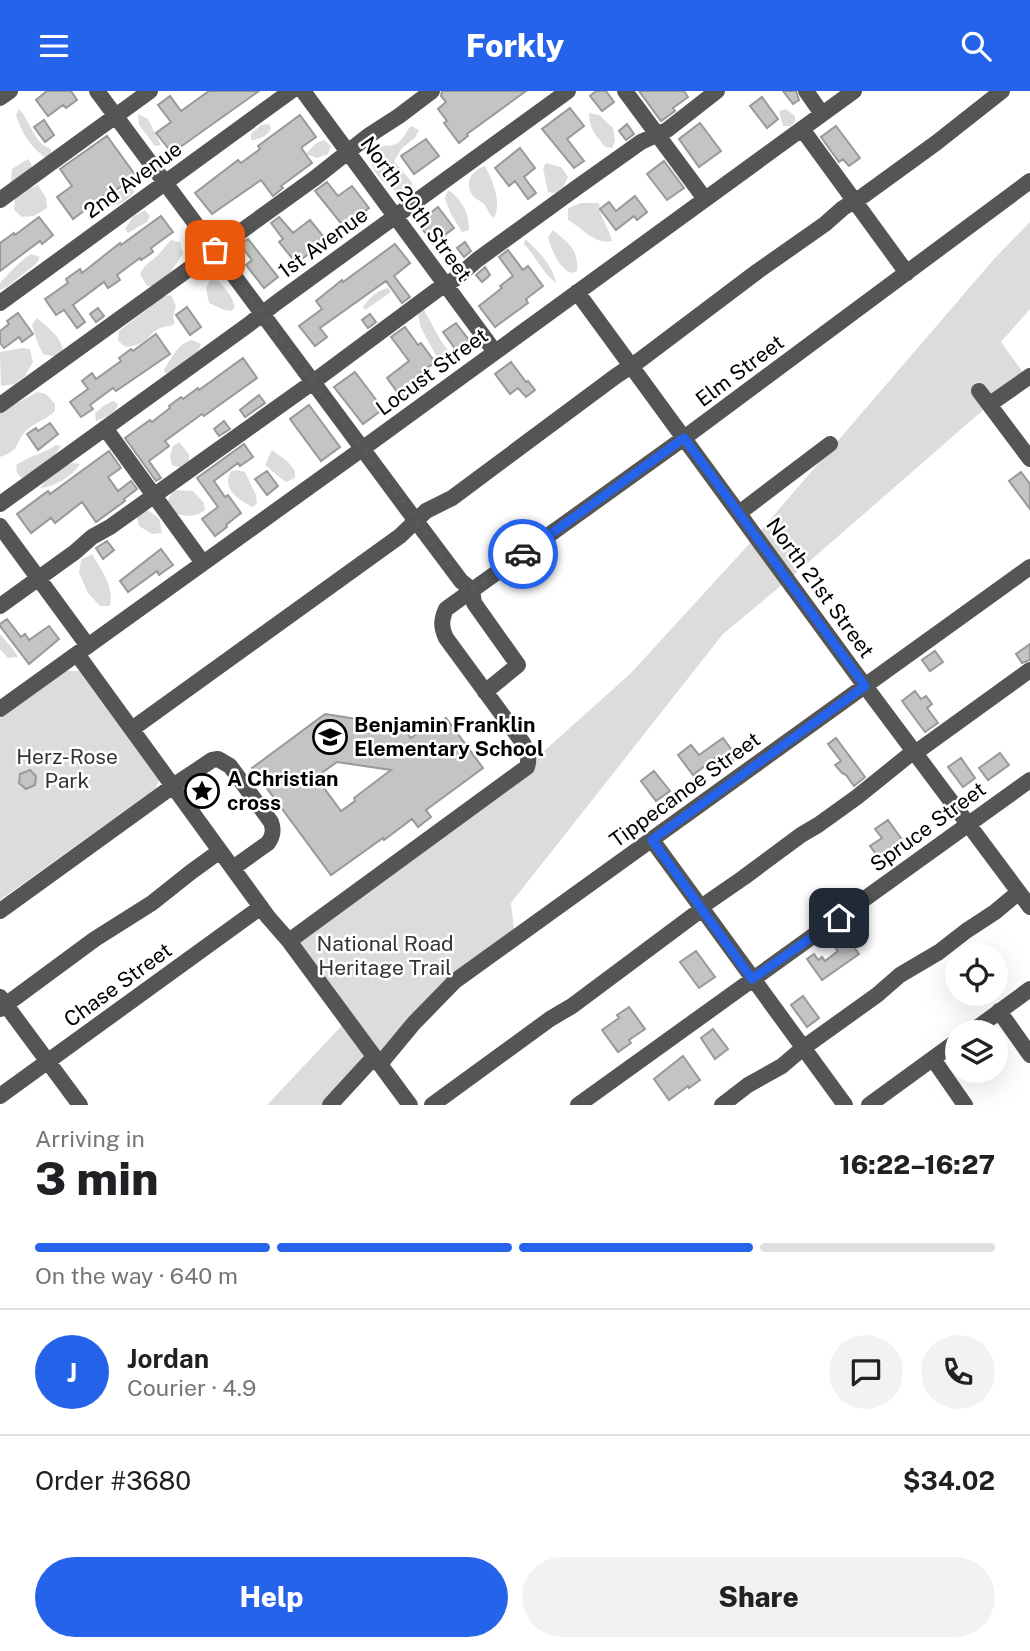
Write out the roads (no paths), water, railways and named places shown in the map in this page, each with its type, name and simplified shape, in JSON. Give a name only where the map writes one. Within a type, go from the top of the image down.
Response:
[{"type":"street","points":[[0,99],[10,91]]},
{"type":"street","points":[[97,91],[461,581],[472,590],[474,603],[518,665],[485,692]]},
{"type":"street","points":[[0,200],[150,91]]},
{"type":"street","name":"2nd Avenue","points":[[0,303],[291,91]]},
{"type":"street","name":"North 20th Street","points":[[303,91],[495,352]]},
{"type":"street","points":[[0,405],[432,91]]},
{"type":"street","name":"1st Avenue","points":[[0,504],[568,91]]},
{"type":"street","points":[[625,91],[705,199]]},
{"type":"street","points":[[0,606],[600,171],[641,142],[667,130],[717,91]]},
{"type":"street","points":[[806,91],[822,114]]},
{"type":"street","name":"Locust Street","points":[[0,709],[853,91]]},
{"type":"street","points":[[132,729],[388,544],[426,511],[452,498],[486,474],[533,436],[825,224],[843,208],[936,143],[1002,91]]},
{"type":"street","points":[[802,129],[907,273]]},
{"type":"street","name":"Elm Street","points":[[289,941],[527,767],[527,752],[446,638],[442,619],[446,609],[684,438],[1030,181]]},
{"type":"street","name":"North 21st Street","points":[[577,292],[1030,907]]},
{"type":"street","points":[[990,404],[1030,376]]},
{"type":"street","points":[[979,391],[1030,458]]},
{"type":"street","points":[[105,428],[203,563]]},
{"type":"street","points":[[739,513],[830,444]]},
{"type":"street","points":[[0,526],[39,578],[132,729],[410,1105]]},
{"type":"street","name":"Tippecanoe Street","points":[[330,1105],[455,981],[1030,567]]},
{"type":"street","points":[[432,1105],[572,1006],[701,908],[1030,670]]},
{"type":"street","points":[[0,911],[173,786],[212,760],[218,759],[230,767],[271,822],[273,832],[268,843],[233,868]]},
{"type":"street","name":"Spruce Street","points":[[578,1105],[1030,780]]},
{"type":"street","points":[[652,840],[845,1105]]},
{"type":"street","points":[[80,1105],[2,1004],[152,902],[220,851]]},
{"type":"street","points":[[722,1105],[782,1066],[901,975],[939,952],[1019,893]]},
{"type":"street","name":"Chase Street","points":[[0,1096],[261,907]]},
{"type":"street","points":[[987,1020],[1030,989]]},
{"type":"street","points":[[999,1011],[1030,1055]]},
{"type":"street","points":[[869,1105],[945,1050]]},
{"type":"street","points":[[933,1059],[965,1105]]},
{"type":"place","name":"Benjamin Franklin Elementary School","points":[[330,737]]},
{"type":"place","name":"A Christian cross","points":[[202,791]]},
{"type":"park label","name":"Herz-Rose Park","points":[[67,769]]},
{"type":"park label","name":"National Road Heritage Trail","points":[[385,956]]}]
